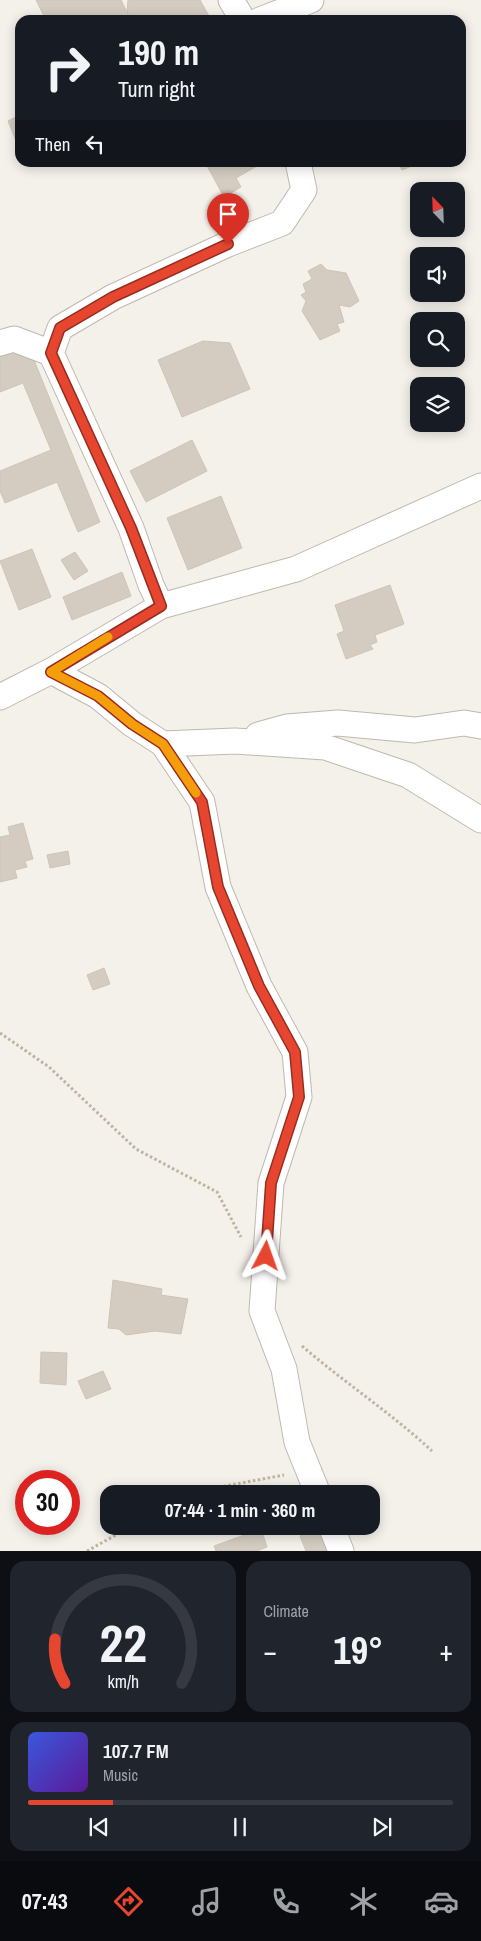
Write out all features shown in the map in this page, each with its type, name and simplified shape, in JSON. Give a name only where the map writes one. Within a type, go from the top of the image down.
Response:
[{"type":"street","points":[[231,0],[240,15]]},
{"type":"street","points":[[273,15],[311,0]]},
{"type":"street","points":[[161,606],[131,528],[51,353],[60,328],[113,297],[228,244],[282,223],[304,190],[299,167]]},
{"type":"street","points":[[0,343],[14,339],[51,353]]},
{"type":"street","points":[[0,697],[51,672],[161,606],[296,569],[481,486]]},
{"type":"street","points":[[51,672],[98,696],[132,724],[163,744],[202,802],[218,887],[259,986],[295,1052],[299,1097],[271,1183],[262,1311],[284,1369],[297,1442],[314,1485]]},
{"type":"street","points":[[235,741],[288,727],[338,723],[416,730],[464,723],[481,726]]},
{"type":"street","points":[[163,744],[235,741],[324,747],[408,774],[481,820]]},
{"type":"street","points":[[335,1535],[341,1551]]},
{"type":"path","points":[[0,1033],[49,1067],[136,1149],[217,1192],[242,1239]]},
{"type":"path","points":[[298,1343],[349,1385],[398,1420],[432,1451]]},
{"type":"path","points":[[231,1485],[286,1475],[307,1468]]},
{"type":"path","points":[[87,1551],[116,1535]]},
{"type":"building","points":[[36,0],[121,0],[128,15],[44,15]]},
{"type":"building","points":[[128,0],[200,0],[208,15],[128,15]]},
{"type":"building","points":[[15,118],[15,138],[8,121]]},
{"type":"building","points":[[208,167],[255,167],[236,178],[241,187],[224,197]]},
{"type":"building","points":[[321,264],[327,270],[346,273],[359,301],[350,307],[339,305],[344,322],[337,324],[340,331],[320,340],[302,311],[306,301],[301,295],[306,292],[303,284],[312,279],[308,271]]},
{"type":"building","points":[[203,341],[230,343],[250,389],[182,417],[158,360]]},
{"type":"building","points":[[27,343],[100,522],[78,532],[57,482],[5,503],[0,491],[0,471],[51,450],[23,383],[0,392],[0,355]]},
{"type":"building","points":[[192,440],[207,471],[146,502],[130,471]]},
{"type":"building","points":[[221,496],[242,548],[188,570],[167,518]]},
{"type":"building","points":[[32,549],[51,597],[19,610],[0,561]]},
{"type":"building","points":[[75,552],[88,571],[74,580],[61,560]]},
{"type":"building","points":[[122,572],[131,596],[72,620],[63,597]]},
{"type":"building","points":[[390,585],[404,624],[375,635],[377,642],[370,645],[373,649],[346,659],[337,634],[344,631],[335,605]]},
{"type":"building","points":[[23,823],[33,859],[25,861],[27,867],[15,870],[17,878],[0,882],[0,837],[10,835],[8,827]]},
{"type":"building","points":[[68,851],[70,864],[50,868],[47,855]]},
{"type":"building","points":[[104,968],[110,984],[93,990],[87,975]]},
{"type":"building","points":[[113,1280],[162,1289],[161,1295],[188,1299],[181,1334],[155,1331],[126,1335],[119,1329],[108,1328]]},
{"type":"building","points":[[41,1352],[67,1353],[66,1385],[40,1383]]},
{"type":"building","points":[[103,1371],[111,1389],[86,1399],[78,1381]]},
{"type":"building","points":[[244,1535],[263,1535],[267,1547],[257,1551],[216,1551],[214,1546]]},
{"type":"building","points":[[322,1535],[328,1551],[306,1551],[300,1536]]},
{"type":"slow traffic","points":[[108,637],[51,672],[98,696],[132,724],[163,744],[196,793]]},
{"type":"route","points":[[228,244],[113,297],[60,328],[51,353],[131,528],[161,606],[51,672],[98,696],[132,724],[163,744],[202,802],[218,887],[259,986],[295,1052],[299,1097],[271,1183],[266,1256]]}]
